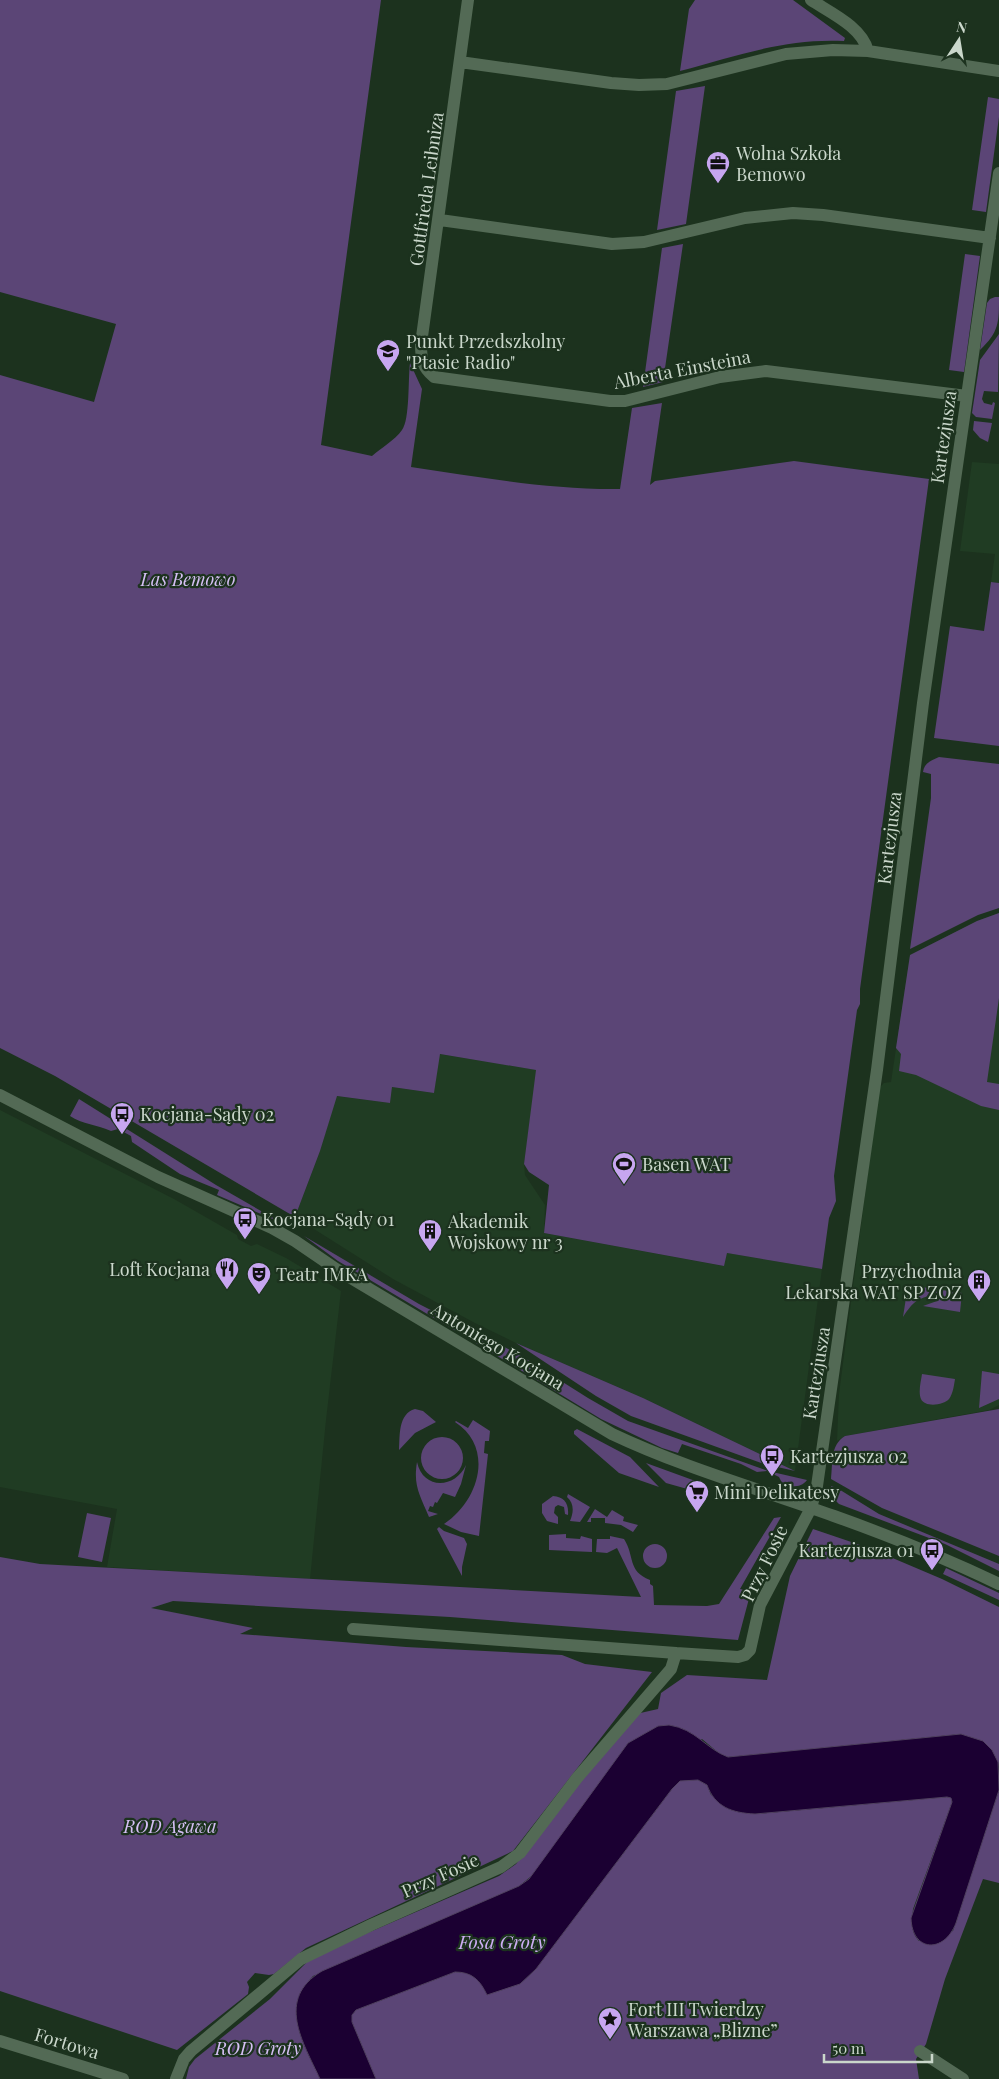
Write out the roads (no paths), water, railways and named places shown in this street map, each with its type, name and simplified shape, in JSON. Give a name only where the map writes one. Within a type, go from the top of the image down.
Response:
[{"type":"street","name":"Gottfrieda Leibniza","points":[[434,377],[425,370],[421,359],[422,344],[468,0]]},
{"type":"street","points":[[811,0],[856,31],[866,44],[868,51]]},
{"type":"street","points":[[460,62],[612,83],[667,84],[786,54],[833,50],[868,51],[999,71]]},
{"type":"street","name":"Kartezjusza","points":[[810,1508],[815,1497],[818,1479],[850,1268],[922,712],[999,173]]},
{"type":"street","points":[[440,220],[612,244],[644,242],[745,218],[793,213],[822,215],[990,238]]},
{"type":"street","name":"Alberta Einsteina","points":[[434,377],[610,401],[625,401],[720,377],[774,371],[967,396]]},
{"type":"street","name":"Antoniego Kocjana","points":[[0,1095],[158,1177],[249,1216],[280,1232],[336,1269],[612,1434],[656,1454],[907,1543],[999,1584]]},
{"type":"street","name":"Przy Fosie","points":[[353,1629],[738,1657],[748,1653],[760,1605],[810,1508]]},
{"type":"street","name":"Przy Fosie","points":[[176,2079],[184,2059],[191,2051],[301,1959],[370,1925],[501,1867],[520,1853],[577,1778],[671,1669],[676,1653]]},
{"type":"street","name":"Fortowa","points":[[0,2041],[123,2079]]},
{"type":"street","points":[[920,2051],[963,2079]]},
{"type":"water","name":"Fosa Groty","points":[[669,1725],[687,1731],[728,1757],[961,1734],[983,1741],[992,1750],[998,1762],[999,1790],[956,1923],[951,1933],[937,1944],[929,1945],[923,1943],[913,1929],[911,1918],[952,1802],[951,1798],[755,1814],[739,1812],[725,1807],[710,1793],[707,1785],[698,1780],[680,1781],[536,1969],[520,1984],[487,1995],[481,1985],[471,1975],[455,1972],[356,2010],[352,2015],[352,2022],[376,2079],[320,2079],[301,2036],[297,2022],[296,2008],[299,1994],[308,1982],[322,1971],[519,1886],[529,1879],[628,1743],[658,1726]]},
{"type":"place","name":"Wolna Szkoła Bemowo","points":[[718,184]]},
{"type":"place","name":"Punkt Przedszkolny \"Ptasie Radio\"","points":[[388,372]]},
{"type":"place","name":"Kocjana-Sądy 02","points":[[122,1135]]},
{"type":"place","name":"Basen WAT","points":[[624,1185]]},
{"type":"place","name":"Kocjana-Sądy 01","points":[[245,1240]]},
{"type":"place","name":"Akademik Wojskowy nr 3","points":[[430,1252]]},
{"type":"place","name":"Loft Kocjana","points":[[227,1290]]},
{"type":"place","name":"Teatr IMKA","points":[[259,1295]]},
{"type":"place","name":"Przychodnia Lekarska WAT SP ZOZ","points":[[979,1302]]},
{"type":"place","name":"Kartezjusza 02","points":[[772,1477]]},
{"type":"place","name":"Mini Delikatesy","points":[[697,1513]]},
{"type":"place","name":"Kartezjusza 01","points":[[932,1571]]},
{"type":"place","name":"Fort III Twierdzy Warszawa „Blizne”","points":[[610,2040]]},
{"type":"park label","name":"Las Bemowo","points":[[188,579]]},
{"type":"park label","name":"ROD Agawa","points":[[170,1826]]},
{"type":"park label","name":"ROD Groty","points":[[258,2048]]}]
